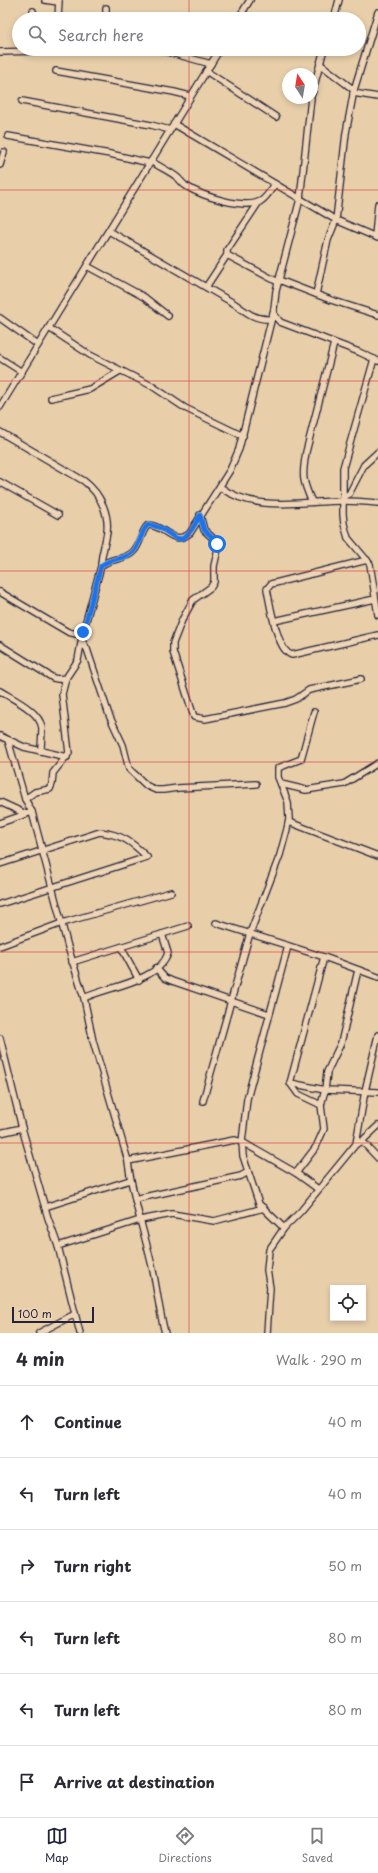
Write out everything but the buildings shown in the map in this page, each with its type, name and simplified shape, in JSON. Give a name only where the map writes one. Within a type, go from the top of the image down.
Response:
[{"type":"street","points":[[45,0],[59,1],[58,12]]},
{"type":"street","points":[[242,12],[250,0]]},
{"type":"street","points":[[336,12],[339,0]]},
{"type":"street","points":[[366,52],[378,12]]},
{"type":"street","points":[[0,52],[12,51]]},
{"type":"street","points":[[188,56],[211,64]]},
{"type":"street","points":[[0,407],[216,56]]},
{"type":"street","points":[[318,72],[322,56]]},
{"type":"street","points":[[316,294],[328,240],[336,220],[346,133],[354,92],[365,56]]},
{"type":"street","points":[[320,64],[354,92],[378,97]]},
{"type":"street","points":[[56,71],[190,96]]},
{"type":"street","points":[[206,71],[276,116]]},
{"type":"street","points":[[22,101],[151,125],[170,130]]},
{"type":"street","points":[[101,566],[109,560],[123,558],[131,554],[142,540],[145,528],[148,525],[158,527],[175,538],[182,538],[190,533],[200,515],[230,470],[243,436],[274,309],[279,281],[300,200],[310,104]]},
{"type":"street","points":[[174,124],[300,200],[336,220],[377,237],[378,204]]},
{"type":"street","points":[[8,136],[150,162],[178,178],[187,187],[217,199],[243,204],[259,202]]},
{"type":"street","points":[[0,165],[4,152]]},
{"type":"street","points":[[206,288],[227,255],[227,250],[259,202],[275,184]]},
{"type":"street","points":[[109,231],[252,316],[260,319],[271,319]]},
{"type":"street","points":[[227,255],[279,281],[378,315]]},
{"type":"street","points":[[87,266],[144,297],[168,316]]},
{"type":"street","points":[[274,309],[274,314],[280,322],[376,360],[343,468],[344,524],[348,538],[368,560],[372,569],[378,615]]},
{"type":"street","points":[[0,318],[38,345]]},
{"type":"street","points":[[49,328],[90,355],[152,386],[185,408],[243,436]]},
{"type":"street","points":[[312,502],[303,483],[303,470],[306,452],[334,344]]},
{"type":"street","points":[[0,358],[22,372]]},
{"type":"street","points":[[51,398],[90,389],[120,371]]},
{"type":"street","points":[[0,432],[84,481],[95,489],[103,504],[107,534],[102,552],[101,566],[83,632],[78,660],[66,678],[62,694],[70,748],[67,757],[53,773],[50,789],[35,792],[25,799]]},
{"type":"street","points":[[344,499],[349,494],[364,465],[378,452]]},
{"type":"street","points":[[0,482],[58,516]]},
{"type":"street","points":[[220,487],[229,494],[257,502],[312,502],[344,499],[378,503]]},
{"type":"street","points":[[200,515],[204,530],[215,540],[218,549],[214,566],[214,582],[211,587],[193,600],[182,620],[173,643],[173,652],[194,717],[204,719],[291,702],[309,690],[361,679]]},
{"type":"street","points":[[368,560],[271,584],[267,589],[274,621],[283,648],[286,652],[292,655],[378,635]]},
{"type":"street","points":[[0,592],[68,632],[76,634],[83,632]]},
{"type":"street","points":[[274,621],[375,599]]},
{"type":"street","points":[[82,641],[87,649],[109,715],[123,745],[129,769],[147,786],[156,790],[163,790],[256,784]]},
{"type":"street","points":[[0,645],[53,678],[66,678]]},
{"type":"street","points":[[0,691],[30,710],[38,719],[42,727],[41,751]]},
{"type":"street","points":[[203,1102],[250,933],[280,855],[289,822],[288,802],[278,777],[278,768],[301,759],[314,712]]},
{"type":"street","points":[[0,736],[24,747],[67,757]]},
{"type":"street","points":[[8,740],[29,813],[42,850],[72,962],[84,998],[93,1041],[128,1161],[130,1180],[152,1268],[165,1333]]},
{"type":"street","points":[[281,784],[306,790],[344,784],[378,763]]},
{"type":"street","points":[[0,802],[29,813]]},
{"type":"street","points":[[0,823],[29,813]]},
{"type":"street","points":[[289,822],[378,856]]},
{"type":"street","points":[[0,864],[100,832],[117,835],[127,839],[146,857],[0,904]]},
{"type":"street","points":[[0,946],[62,924],[170,892]]},
{"type":"street","points":[[216,923],[324,957],[378,977]]},
{"type":"street","points":[[72,962],[188,926]]},
{"type":"street","points":[[84,998],[139,980],[156,968],[167,957],[168,953],[162,934]]},
{"type":"street","points":[[284,1228],[259,1204],[243,1156],[242,1142],[247,1099],[268,1014],[288,946]]},
{"type":"street","points":[[121,947],[139,980]]},
{"type":"street","points":[[290,1083],[324,957]]},
{"type":"street","points":[[156,968],[165,978],[172,981],[268,1014]]},
{"type":"street","points":[[296,1173],[316,1147],[324,1129],[321,1105],[325,1090],[327,1072],[341,1043],[358,970]]},
{"type":"street","points":[[356,1144],[365,1091],[378,1035]]},
{"type":"street","points":[[0,1038],[22,1128],[58,1246],[80,1333]]},
{"type":"street","points":[[290,1083],[325,1090],[378,1092]]},
{"type":"street","points":[[290,1083],[298,1094],[321,1105]]},
{"type":"street","points":[[267,1333],[270,1288],[267,1270],[269,1250],[284,1228],[301,1211],[356,1144],[362,1141],[378,1126]]},
{"type":"street","points":[[0,1133],[22,1128]]},
{"type":"street","points":[[128,1161],[234,1140],[242,1142],[296,1173],[318,1189]]},
{"type":"street","points":[[362,1141],[378,1158]]},
{"type":"street","points":[[135,1199],[241,1176],[248,1172]]},
{"type":"street","points":[[45,1207],[130,1180]]},
{"type":"street","points":[[58,1246],[140,1220],[172,1214],[214,1221],[264,1208]]},
{"type":"street","points":[[39,1333],[75,1314]]},
{"type":"route","points":[[83,632],[101,566],[109,560],[123,558],[131,554],[142,540],[145,528],[148,525],[158,527],[175,538],[182,538],[190,533],[200,515],[201,524],[204,530],[215,540],[217,544]]}]
